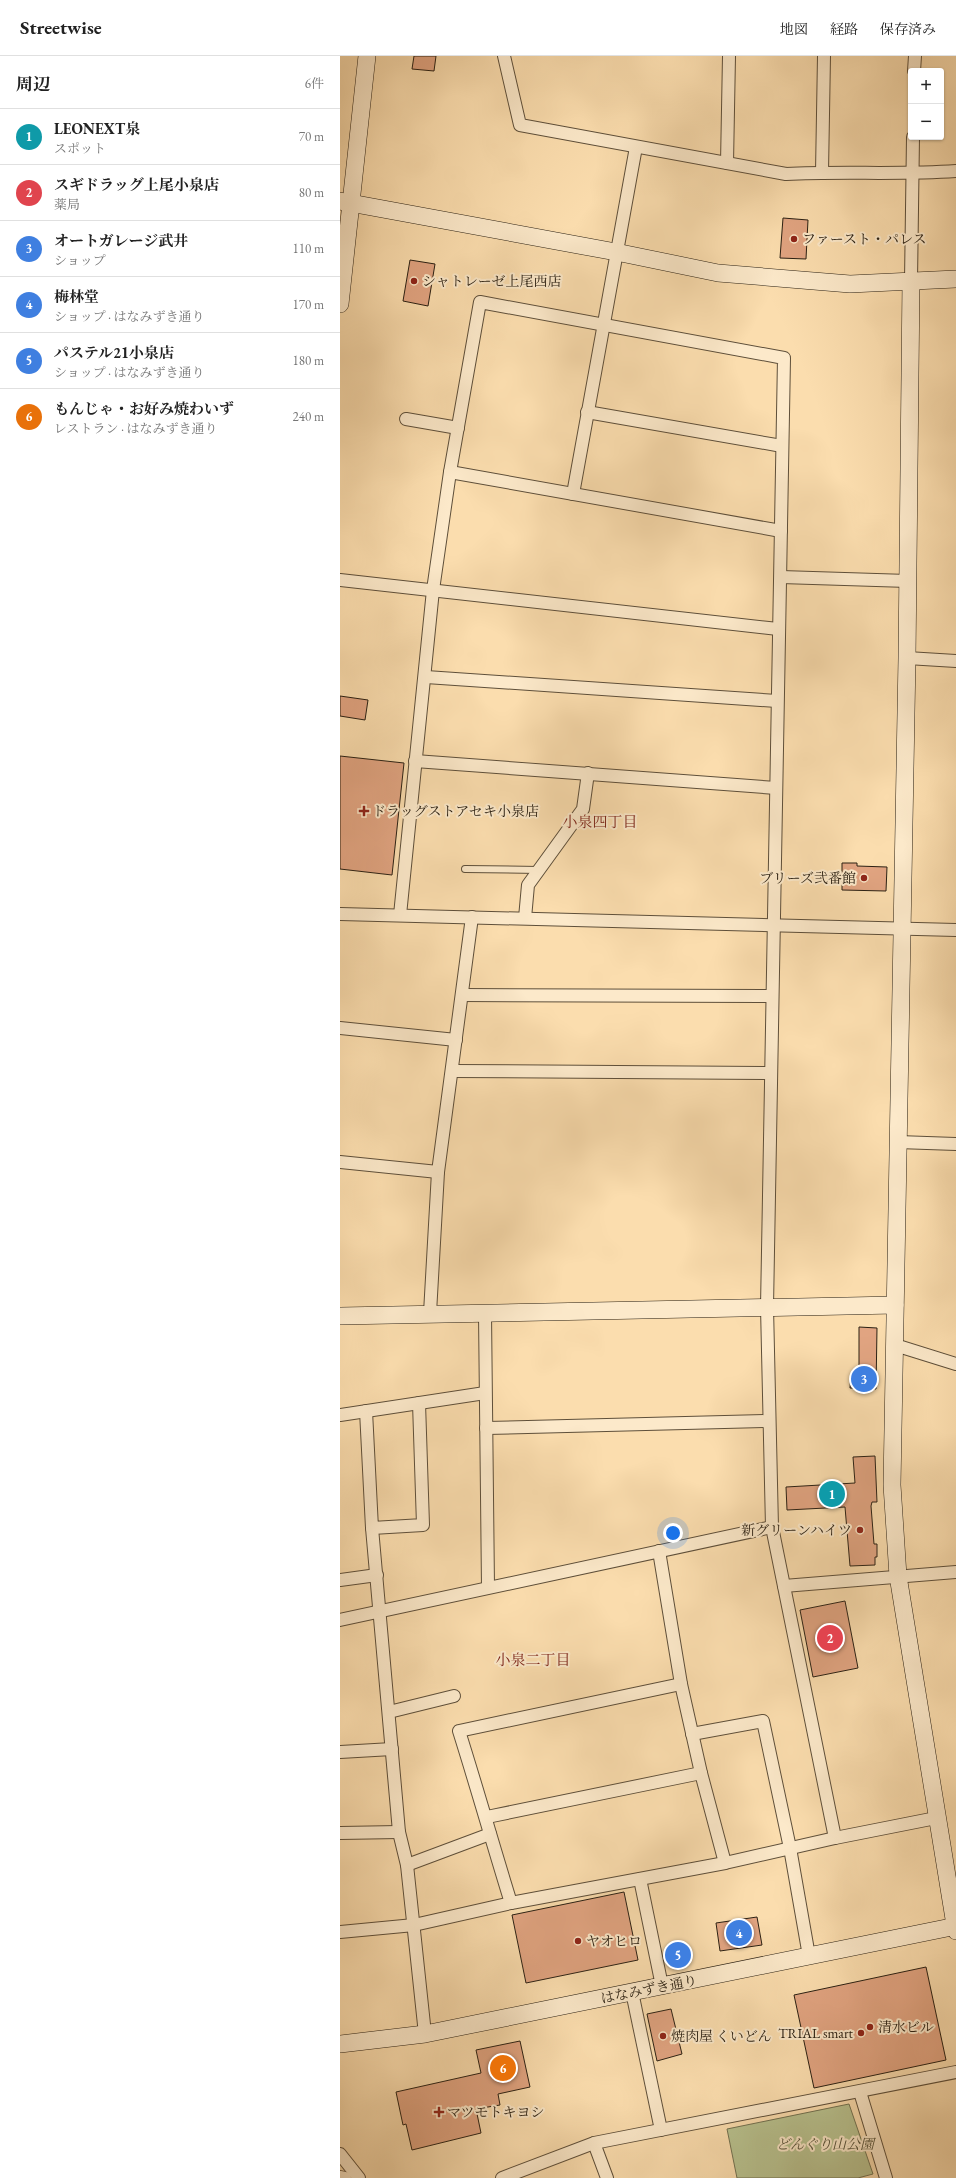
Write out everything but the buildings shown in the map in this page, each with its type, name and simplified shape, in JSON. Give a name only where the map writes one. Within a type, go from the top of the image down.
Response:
[{"type":"street","points":[[340,304],[345,202],[366,56]]},
{"type":"street","points":[[504,56],[520,125],[786,174],[822,172],[913,174],[956,171]]},
{"type":"street","points":[[727,163],[729,56]]},
{"type":"street","points":[[822,172],[824,56]]},
{"type":"street","points":[[914,68],[915,56]]},
{"type":"street","points":[[913,140],[907,658],[892,1485],[898,1576],[936,1818],[956,1928]]},
{"type":"street","points":[[573,494],[636,147]]},
{"type":"street","points":[[345,202],[616,252],[718,273],[850,284],[956,279]]},
{"type":"street","points":[[400,915],[415,761],[426,677],[433,590],[450,472],[480,302],[784,358],[766,1307],[768,1421],[772,1527],[835,1838]]},
{"type":"street","points":[[587,412],[782,446]]},
{"type":"street","points":[[406,419],[458,428]]},
{"type":"street","points":[[450,472],[781,531]]},
{"type":"street","points":[[781,577],[908,581]]},
{"type":"street","points":[[340,580],[778,629]]},
{"type":"street","points":[[907,658],[956,661]]},
{"type":"street","points":[[426,677],[777,701]]},
{"type":"street","points":[[415,761],[776,788]]},
{"type":"street","points":[[525,918],[528,885],[583,809],[588,773]]},
{"type":"street","points":[[340,914],[956,930]]},
{"type":"street","points":[[430,1313],[438,1172],[472,917]]},
{"type":"street","points":[[462,995],[772,996]]},
{"type":"street","points":[[340,1028],[456,1040]]},
{"type":"street","points":[[452,1071],[771,1073]]},
{"type":"street","points":[[898,1142],[956,1144]]},
{"type":"street","points":[[340,1162],[438,1172]]},
{"type":"street","points":[[340,1316],[430,1313],[485,1314],[895,1305]]},
{"type":"street","points":[[485,1314],[488,1587]]},
{"type":"street","points":[[895,1345],[956,1364]]},
{"type":"street","points":[[340,1415],[485,1393]]},
{"type":"street","points":[[372,1528],[423,1525],[419,1403]]},
{"type":"street","points":[[366,1411],[372,1528],[399,1832],[407,1865],[425,2034]]},
{"type":"street","points":[[486,1428],[768,1421]]},
{"type":"street","points":[[340,1620],[380,1610],[772,1527]]},
{"type":"street","points":[[659,1551],[681,1684],[701,1772],[725,1863]]},
{"type":"street","points":[[784,1586],[956,1572]]},
{"type":"street","points":[[340,1580],[377,1575]]},
{"type":"street","points":[[511,1903],[490,1834],[487,1817],[459,1731],[681,1684]]},
{"type":"street","points":[[389,1712],[454,1696]]},
{"type":"street","points":[[692,1734],[763,1721],[790,1848],[809,1956]]},
{"type":"street","points":[[340,1752],[392,1749]]},
{"type":"street","points":[[487,1817],[701,1772]]},
{"type":"street","points":[[340,1932],[414,1925],[511,1903],[725,1863],[835,1838],[936,1818]]},
{"type":"street","points":[[340,1833],[399,1832]]},
{"type":"street","points":[[407,1865],[490,1834]]},
{"type":"street","points":[[640,1879],[662,1986]]},
{"type":"street","name":"はなみずき通り","points":[[340,2044],[425,2034],[809,1956],[956,1928]]},
{"type":"street","points":[[632,1992],[661,2130]]},
{"type":"street","points":[[502,2178],[594,2143],[956,2072]]},
{"type":"street","points":[[860,2092],[886,2178]]},
{"type":"street","points":[[594,2143],[607,2178]]},
{"type":"street","points":[[340,2154],[359,2178]]},
{"type":"street","points":[[340,2177],[345,2178]]},
{"type":"lane","points":[[465,869],[538,870]]},
{"type":"green space","name":"どんぐり山公園","points":[[849,2104],[873,2174],[858,2178],[737,2178],[727,2129]]},
{"type":"place","name":"ファースト・パレス","points":[[794,239]]},
{"type":"place","name":"シャトレーゼ上尾西店","points":[[414,281]]},
{"type":"place","name":"ドラッグストアセキ小泉店","points":[[364,811]]},
{"type":"place","name":"ブリーズ弐番館","points":[[864,878]]},
{"type":"place","name":"オートガレージ武井","points":[[864,1379]]},
{"type":"place","name":"LEONEXT泉","points":[[832,1494]]},
{"type":"place","name":"新グリーンハイツ","points":[[860,1530]]},
{"type":"place","name":"スギドラッグ上尾小泉店","points":[[830,1638]]},
{"type":"place","name":"梅林堂","points":[[739,1933]]},
{"type":"place","name":"ヤオヒロ","points":[[578,1941]]},
{"type":"place","name":"パステル21小泉店","points":[[678,1955]]},
{"type":"place","name":"清水ビル","points":[[870,2027]]},
{"type":"place","name":"TRIAL smart","points":[[861,2033]]},
{"type":"place","name":"焼肉屋 くいどん","points":[[663,2036]]},
{"type":"place","name":"もんじゃ・お好み焼わいず","points":[[503,2068]]},
{"type":"place","name":"マツモトキヨシ","points":[[439,2112]]},
{"type":"district","name":"小泉四丁目","points":[[600,821]]},
{"type":"district","name":"小泉二丁目","points":[[533,1659]]}]
